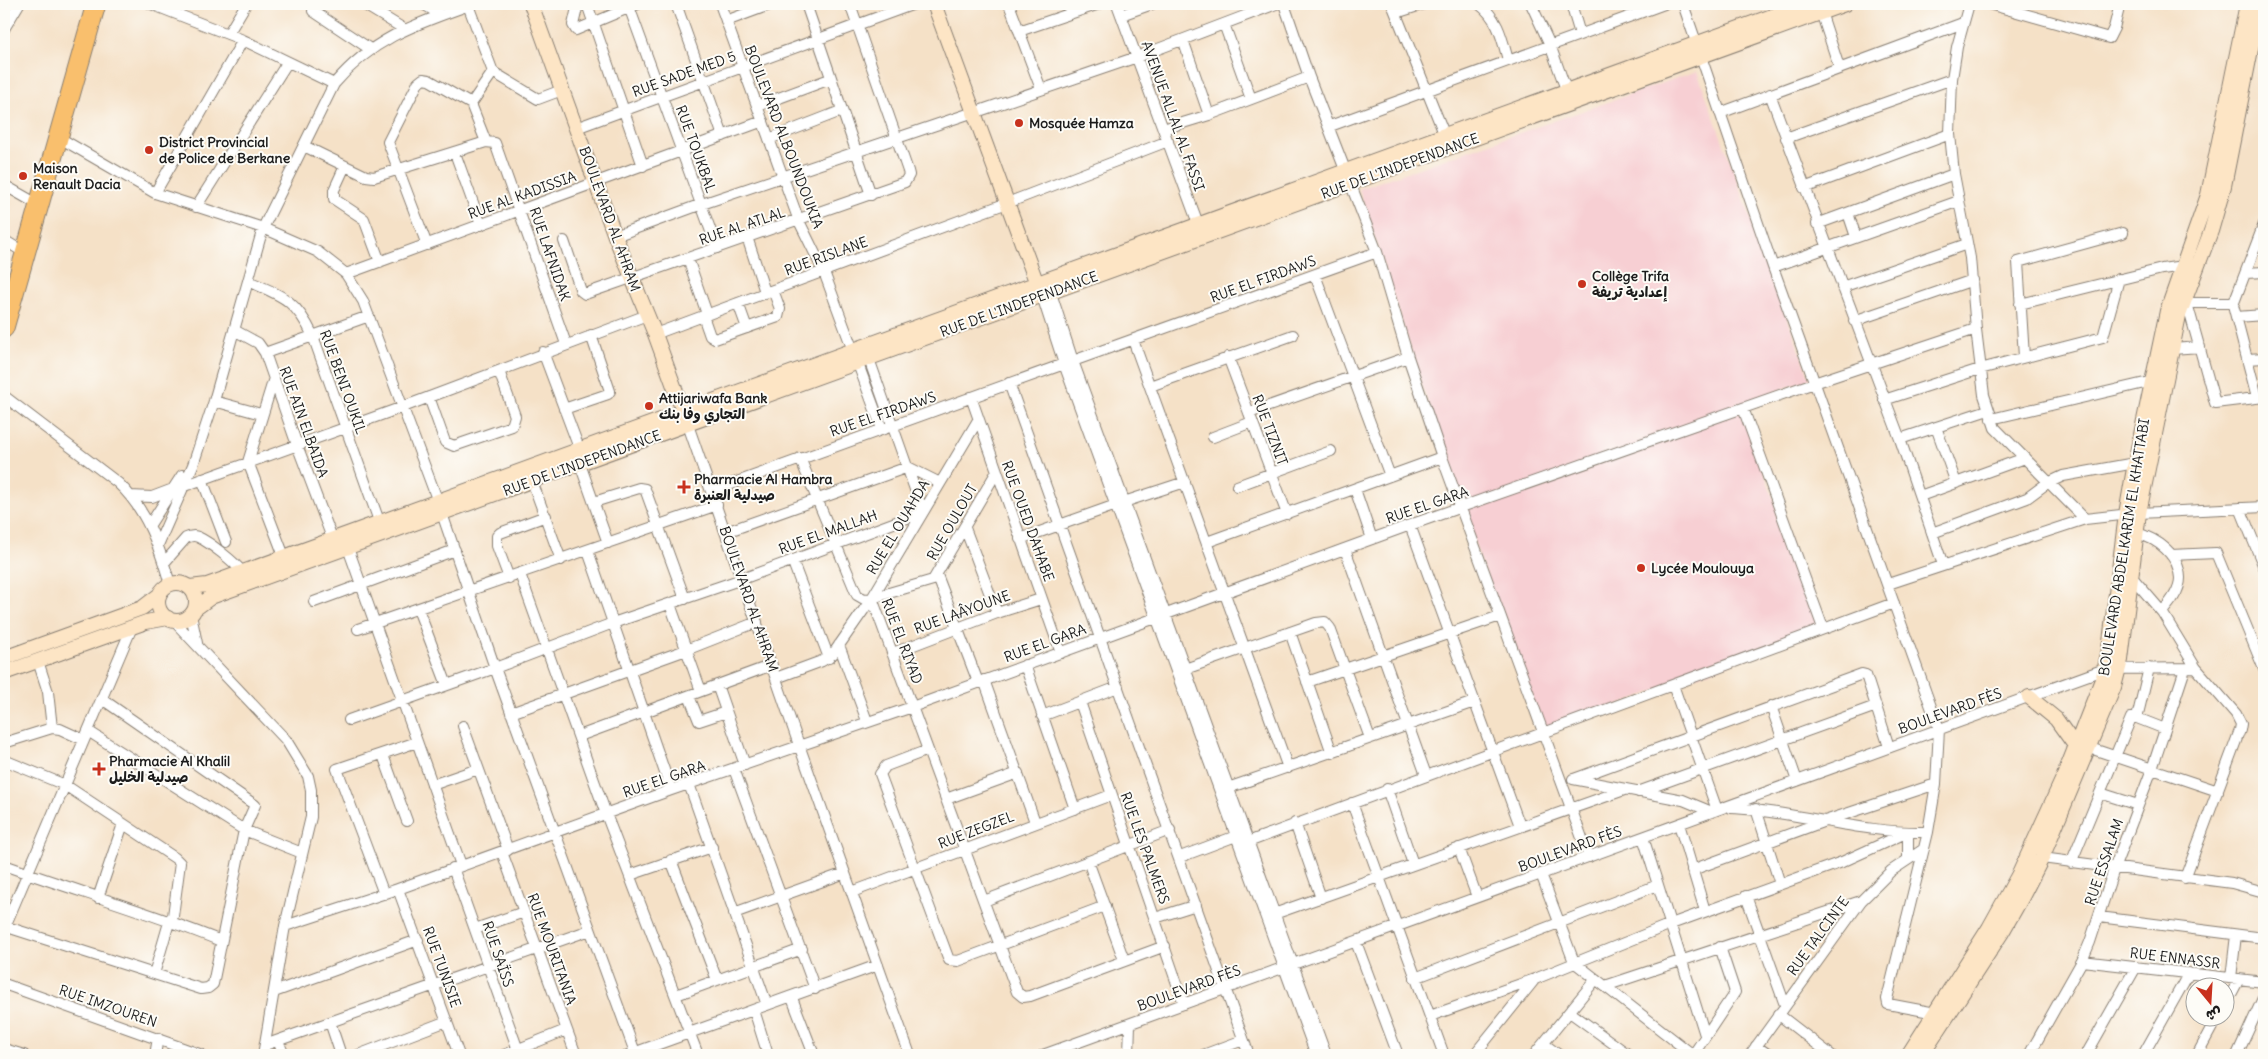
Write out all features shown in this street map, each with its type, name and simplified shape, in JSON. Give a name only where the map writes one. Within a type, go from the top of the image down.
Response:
[{"type":"highway","points":[[4,328],[96,4]]},
{"type":"street","points":[[4,29],[19,4]]},
{"type":"street","points":[[151,4],[243,40],[287,63],[334,84]]},
{"type":"street","points":[[228,34],[246,4]]},
{"type":"street","points":[[363,4],[404,29]]},
{"type":"street","points":[[423,4],[441,15]]},
{"type":"street","points":[[158,545],[179,487],[196,453],[214,401],[263,228],[334,84],[351,64],[370,49],[404,29],[470,4],[493,72],[538,99],[562,90]]},
{"type":"street","name":"BOULEVARD AL AHRAM","points":[[531,4],[631,279],[655,334],[683,410],[799,745],[910,1055]]},
{"type":"street","points":[[578,4],[573,25],[574,29],[578,30],[631,5]]},
{"type":"street","points":[[587,4],[642,166]]},
{"type":"street","points":[[676,4],[723,136]]},
{"type":"street","name":"BOULEVARD ALBOUNDOUKIA","points":[[720,4],[799,221],[824,272],[860,357]]},
{"type":"street","points":[[726,21],[772,4]]},
{"type":"street","points":[[806,4],[841,112],[871,195]]},
{"type":"street","points":[[850,4],[898,138]]},
{"type":"street","name":"RUE SADE MED 5","points":[[576,128],[914,4]]},
{"type":"street","points":[[934,4],[978,111]]},
{"type":"street","points":[[943,4],[978,111],[1044,288],[1236,836],[1326,1055]]},
{"type":"street","points":[[1009,4],[1041,90]]},
{"type":"street","points":[[1019,31],[1099,4]]},
{"type":"street","name":"AVENUE ALLAL AL FASSI","points":[[1117,4],[1201,231]]},
{"type":"street","points":[[1121,16],[1152,4]]},
{"type":"street","points":[[615,236],[702,204],[1137,57],[1276,4]]},
{"type":"street","points":[[1284,4],[1309,77],[1330,126],[1377,252],[1408,357],[1442,457],[1589,857]]},
{"type":"street","points":[[1424,4],[1394,8],[1447,141]]},
{"type":"street","points":[[1479,4],[1493,16],[1508,60]]},
{"type":"street","points":[[1531,4],[1550,45],[1569,97]]},
{"type":"street","points":[[1571,4],[1580,34]]},
{"type":"street","points":[[1330,126],[1664,4]]},
{"type":"street","points":[[1683,4],[1773,267],[1939,729],[1936,784],[1928,832],[1887,1002],[1888,1004],[1941,1014]]},
{"type":"street","name":"RUE DE L'INDEPENDANCE","points":[[1699,50],[1805,4]]},
{"type":"street","name":"RUE DE L'INDEPENDANCE","points":[[193,612],[210,597],[688,425],[860,357],[1044,288],[1699,50],[1845,4]]},
{"type":"street","points":[[1969,4],[1963,22],[1952,79],[1950,134],[1954,174],[1973,280],[1980,369],[1990,414],[1995,428],[2086,519]]},
{"type":"street","points":[[1989,4],[2108,38],[2114,28],[2120,4]]},
{"type":"street","points":[[2026,15],[2029,4]]},
{"type":"street","name":"BOULEVARD ABDELKARIM EL KHATTABI","points":[[2112,669],[2133,513],[2135,463],[2168,311],[2198,228],[2212,179],[2247,4]]},
{"type":"street","name":"BOULEVARD ABDELKARIM EL KHATTABI","points":[[1908,1055],[2005,928],[2042,858],[2112,669],[2131,576],[2137,533],[2133,513],[2172,349],[2185,303],[2211,231],[2224,186],[2260,4]]},
{"type":"street","name":"RUE TOUKBAL","points":[[631,5],[717,248]]},
{"type":"street","points":[[313,11],[370,49]]},
{"type":"street","points":[[1821,12],[1839,68]]},
{"type":"street","points":[[1720,113],[1963,22]]},
{"type":"street","points":[[1224,24],[1251,99]]},
{"type":"street","points":[[155,194],[243,40]]},
{"type":"street","points":[[1183,40],[1209,115]]},
{"type":"street","points":[[196,207],[287,63]]},
{"type":"street","points":[[427,245],[389,145],[389,138],[421,80],[430,80],[471,104],[493,72]]},
{"type":"street","points":[[1163,129],[1209,115],[1309,77]]},
{"type":"street","points":[[757,106],[830,78]]},
{"type":"street","points":[[1786,138],[1952,79]]},
{"type":"street","points":[[1770,94],[1826,248],[1900,439],[1943,565]]},
{"type":"street","name":"RUE LAFNIDAK","points":[[471,104],[491,144],[520,211],[566,344]]},
{"type":"street","points":[[769,139],[841,112]]},
{"type":"street","name":"RUE AL KADISSIA","points":[[346,274],[763,121]]},
{"type":"street","points":[[1804,188],[1950,134]]},
{"type":"street","points":[[58,137],[155,194],[263,228],[318,252],[346,274],[356,286],[369,316],[470,591],[495,668],[633,1054],[767,1005],[792,998],[878,965]]},
{"type":"street","name":"RUE AL ATLAL","points":[[564,241],[582,293],[589,293],[901,184],[908,179],[908,171],[898,138]]},
{"type":"street","name":"RUE RISLANE","points":[[655,334],[1011,202],[1168,141]]},
{"type":"street","points":[[304,146],[370,177],[399,171],[455,153],[491,144]]},
{"type":"street","points":[[455,153],[480,225]]},
{"type":"street","points":[[345,166],[334,190],[334,199],[364,219],[380,262]]},
{"type":"street","points":[[1818,224],[1954,174]]},
{"type":"street","points":[[4,185],[39,204]]},
{"type":"street","points":[[1773,267],[1959,201]]},
{"type":"street","points":[[1848,213],[1856,237]]},
{"type":"street","points":[[2233,305],[2185,303],[2200,347],[2215,402],[2261,397],[2247,359],[2233,305],[2264,224]]},
{"type":"street","points":[[2024,356],[2018,262],[2122,233]]},
{"type":"street","points":[[688,259],[712,339],[778,317],[780,309],[769,291],[747,237]]},
{"type":"street","points":[[4,240],[25,253]]},
{"type":"street","points":[[1842,288],[1967,244]]},
{"type":"street","name":"RUE EL FIRDAWS","points":[[712,491],[1377,252]]},
{"type":"street","points":[[2020,304],[2119,279],[2183,266]]},
{"type":"street","points":[[2246,273],[2264,272]]},
{"type":"street","points":[[1315,274],[1355,376],[1390,476]]},
{"type":"street","points":[[1884,400],[2024,356],[2104,336],[2119,279]]},
{"type":"street","points":[[1854,320],[1973,280]]},
{"type":"street","name":"RUE BENI OUKIL","points":[[248,281],[282,296],[304,318],[313,336],[379,521]]},
{"type":"street","points":[[738,302],[747,328]]},
{"type":"street","points":[[130,496],[152,497],[403,407],[543,352],[647,315]]},
{"type":"street","points":[[2236,316],[2264,315]]},
{"type":"street","points":[[265,353],[369,316]]},
{"type":"street","name":"RUE EL GARA","points":[[285,926],[398,890],[457,866],[505,851],[866,721],[912,707],[1410,525],[1814,383],[1976,329]]},
{"type":"street","name":"RUE AIN ELBAIDA","points":[[234,330],[258,343],[265,353],[296,445],[332,538]]},
{"type":"street","points":[[564,409],[610,392],[592,335]]},
{"type":"street","points":[[1150,386],[1293,335]]},
{"type":"street","points":[[1133,340],[1226,592],[1288,768]]},
{"type":"street","points":[[2172,349],[2200,347]]},
{"type":"street","points":[[543,352],[579,448]]},
{"type":"street","points":[[860,357],[893,425],[923,512]]},
{"type":"street","points":[[860,357],[882,429]]},
{"type":"street","name":"RUE DE L'INDEPENDANCE","points":[[190,587],[203,586],[242,572],[683,410],[860,357]]},
{"type":"street","name":"RUE TIZNIT","points":[[1228,357],[1287,514]]},
{"type":"street","points":[[1213,437],[1251,417],[1408,357]]},
{"type":"street","points":[[2247,359],[2264,358]]},
{"type":"street","points":[[429,397],[445,442],[449,446],[454,446],[512,426],[515,416],[498,371]]},
{"type":"street","points":[[274,378],[261,414],[248,462],[284,556]]},
{"type":"street","points":[[1900,439],[1936,427],[1990,414],[2153,381]]},
{"type":"street","points":[[1009,383],[1180,857],[1249,1055]]},
{"type":"street","points":[[4,396],[118,483],[140,507],[158,545],[170,584]]},
{"type":"street","name":"RUE OUED DAHABE","points":[[971,397],[1061,653]]},
{"type":"street","points":[[214,401],[261,414]]},
{"type":"street","points":[[1743,408],[1823,628]]},
{"type":"street","name":"RUE EL OUAHDA","points":[[829,658],[872,598],[978,420]]},
{"type":"street","points":[[1936,427],[1956,484]]},
{"type":"street","points":[[1237,486],[1331,451]]},
{"type":"street","points":[[1207,542],[1442,457]]},
{"type":"street","name":"RUE EL RIYAD","points":[[800,458],[857,595],[864,600],[872,598],[1017,992],[1023,997],[1124,960]]},
{"type":"street","points":[[1920,496],[2025,458]]},
{"type":"street","points":[[1932,533],[2027,498],[2050,481],[2063,476],[2135,463]]},
{"type":"street","points":[[580,464],[608,543]]},
{"type":"street","points":[[726,532],[908,467],[940,483]]},
{"type":"street","name":"RUE OULOUT","points":[[872,598],[930,582],[937,576],[996,472]]},
{"type":"street","points":[[202,479],[226,542]]},
{"type":"street","points":[[532,481],[562,560]]},
{"type":"street","points":[[1020,539],[1185,482]]},
{"type":"street","points":[[149,526],[179,487]]},
{"type":"street","points":[[594,502],[643,488],[647,490],[685,599]]},
{"type":"street","points":[[1355,489],[1372,539]]},
{"type":"street","points":[[358,629],[588,551],[716,505]]},
{"type":"street","points":[[1888,584],[2086,519],[2133,513],[2264,507]]},
{"type":"street","points":[[2240,508],[2264,567]]},
{"type":"street","name":"RUE EL MALLAH","points":[[349,720],[923,512]]},
{"type":"street","points":[[509,578],[497,546],[497,536],[500,533],[546,516]]},
{"type":"street","points":[[1410,525],[1520,826]]},
{"type":"street","points":[[965,528],[997,613]]},
{"type":"street","points":[[2137,533],[2151,537],[2171,555],[2176,564],[2180,579],[2174,598],[2162,612]]},
{"type":"street","points":[[164,563],[186,538],[191,536],[198,537],[242,572]]},
{"type":"street","name":"RUE SAÏSS","points":[[348,548],[432,785],[475,929],[518,1050]]},
{"type":"street","points":[[1345,549],[1385,656],[1426,775]]},
{"type":"street","points":[[314,602],[455,550]]},
{"type":"street","points":[[588,551],[671,790]]},
{"type":"street","points":[[2171,555],[2216,554],[2264,669]]},
{"type":"street","points":[[776,678],[829,658],[792,560]]},
{"type":"street","points":[[520,574],[606,814],[698,1055]]},
{"type":"street","points":[[937,576],[1018,773],[1035,822]]},
{"type":"street","points":[[2131,576],[2162,612],[2196,668],[2236,714],[2241,724],[2185,878]]},
{"type":"street","points":[[4,658],[142,608],[170,584],[181,583],[190,587],[196,597],[193,612],[198,644]]},
{"type":"street","points":[[159,595],[159,608],[198,644],[277,729],[294,752],[304,770],[311,790],[312,804],[285,926],[263,1055]]},
{"type":"street","name":"RUE LAÂYOUNE","points":[[893,653],[997,613],[1041,599]]},
{"type":"street","points":[[1248,842],[1295,823],[1894,603]]},
{"type":"street","points":[[670,604],[701,691]]},
{"type":"street","points":[[418,609],[447,685]]},
{"type":"street","points":[[4,673],[151,620],[185,619],[193,612]]},
{"type":"street","points":[[1160,615],[1185,669],[1274,914],[1316,1055]]},
{"type":"street","points":[[1308,682],[1500,616]]},
{"type":"street","points":[[512,713],[686,650],[757,622]]},
{"type":"street","points":[[1185,669],[1316,623],[1326,622],[1329,625],[1370,738]]},
{"type":"street","points":[[102,699],[252,802],[254,809],[244,830],[213,984],[208,988],[201,990],[4,927],[132,627]]},
{"type":"street","points":[[1290,632],[1332,753]]},
{"type":"street","points":[[839,646],[866,721]]},
{"type":"street","points":[[38,661],[48,692],[52,728]]},
{"type":"street","points":[[579,736],[772,665]]},
{"type":"street","points":[[1025,665],[1075,809]]},
{"type":"street","points":[[2137,718],[2149,668]]},
{"type":"street","points":[[2112,669],[2196,668]]},
{"type":"street","name":"BOULEVARD FÈS","points":[[1043,1055],[1889,747],[2112,669]]},
{"type":"street","name":"RUE ESSALAM","points":[[2034,1054],[2082,961],[2152,769],[2185,669]]},
{"type":"street","points":[[1574,779],[1862,674],[1866,676],[1889,747]]},
{"type":"street","points":[[1673,684],[1718,810]]},
{"type":"street","points":[[717,685],[745,765]]},
{"type":"street","points":[[1042,716],[1118,688]]},
{"type":"street","points":[[689,696],[699,721],[726,712]]},
{"type":"street","points":[[2029,697],[2056,719],[2083,748],[2115,756],[2218,791]]},
{"type":"street","name":"RUE LES PALMERS","points":[[1080,702],[1184,1004]]},
{"type":"street","points":[[1228,788],[1332,753],[1408,723],[1474,702]]},
{"type":"street","points":[[1771,706],[1798,781]]},
{"type":"street","points":[[1638,792],[1876,706]]},
{"type":"street","points":[[2071,862],[2131,718],[2137,718],[2165,729]]},
{"type":"street","name":"RUE MOURITANIA","points":[[463,726],[524,912],[576,1055]]},
{"type":"street","points":[[4,742],[52,728],[86,736],[244,830],[302,853]]},
{"type":"street","points":[[384,894],[337,769],[417,742]]},
{"type":"street","name":"BOULEVARD ABDELKARIM EL KHATTABI","points":[[1922,1055],[1941,1014],[2010,891],[2083,748]]},
{"type":"street","points":[[928,750],[886,766],[880,774],[949,960],[958,961],[1105,906]]},
{"type":"street","points":[[383,754],[407,822]]},
{"type":"street","points":[[4,760],[65,785],[175,858],[180,864],[173,916],[170,920],[154,974]]},
{"type":"street","points":[[432,785],[478,769]]},
{"type":"street","points":[[734,769],[815,988]]},
{"type":"street","points":[[946,799],[1018,773]]},
{"type":"street","points":[[1560,777],[1684,800],[1718,810],[1756,809],[1908,832],[1928,832]]},
{"type":"street","points":[[689,784],[767,1005]]},
{"type":"street","points":[[1692,870],[1826,821],[1936,784]]},
{"type":"street","points":[[1387,789],[1413,864]]},
{"type":"street","points":[[1274,914],[1624,790]]},
{"type":"street","points":[[2100,793],[2138,805]]},
{"type":"street","name":"RUE ZEGZEL","points":[[852,892],[1111,795]]},
{"type":"street","points":[[1352,803],[1444,1055]]},
{"type":"street","points":[[1756,809],[1780,884]]},
{"type":"street","points":[[1295,823],[1321,898]]},
{"type":"street","points":[[98,898],[123,824]]},
{"type":"street","points":[[1679,824],[1705,911]]},
{"type":"street","points":[[984,901],[1170,830]]},
{"type":"street","points":[[1908,832],[1908,858]]},
{"type":"street","points":[[1430,1016],[1536,979],[1670,924],[1842,862],[1908,832]]},
{"type":"street","points":[[1180,857],[1236,836]]},
{"type":"street","points":[[1643,837],[1706,1035]]},
{"type":"street","points":[[630,875],[712,847]]},
{"type":"street","points":[[1459,848],[1477,897]]},
{"type":"street","name":"RUE TALCINTE","points":[[1750,1055],[1861,901],[1877,883],[1908,858],[1924,849]]},
{"type":"street","points":[[2042,858],[2245,886],[2264,892]]},
{"type":"street","points":[[671,860],[717,980]]},
{"type":"street","points":[[1088,861],[1124,960],[1164,946]]},
{"type":"street","points":[[4,865],[98,898],[170,920],[221,941]]},
{"type":"street","points":[[734,913],[845,872]]},
{"type":"street","points":[[1541,874],[1574,962],[1693,1055],[1735,992],[1720,947]]},
{"type":"street","points":[[1415,978],[1658,885]]},
{"type":"street","name":"RUE TUNISIE","points":[[398,890],[459,1055]]},
{"type":"street","points":[[1746,896],[1785,1005]]},
{"type":"street","points":[[1534,1055],[1600,983],[1683,959],[1861,901]]},
{"type":"street","points":[[1155,918],[1196,905]]},
{"type":"street","points":[[475,929],[524,912]]},
{"type":"street","points":[[2099,917],[2264,938]]},
{"type":"street","points":[[266,1044],[590,930]]},
{"type":"street","points":[[2235,976],[2236,934]]},
{"type":"street","points":[[274,992],[418,940]]},
{"type":"street","points":[[1356,942],[1398,1055]]},
{"type":"street","points":[[676,995],[802,949]]},
{"type":"street","name":"RUE ENNASSR","points":[[2082,961],[2212,976]]},
{"type":"street","points":[[2086,1055],[2136,967]]},
{"type":"street","points":[[2143,1055],[2189,973]]},
{"type":"street","points":[[1474,1055],[1536,979]]},
{"type":"street","name":"RUE ENNASSR","points":[[2236,979],[2264,982]]},
{"type":"street","name":"RUE IMZOUREN","points":[[4,984],[202,1055]]},
{"type":"street","points":[[2237,1055],[2264,996]]},
{"type":"street","points":[[792,998],[814,1055]]},
{"type":"street","points":[[754,1010],[768,1055]]},
{"type":"street","points":[[1571,1013],[1629,1055]]},
{"type":"street","points":[[1778,1014],[1831,1055]]},
{"type":"street","points":[[358,1055],[447,1021]]},
{"type":"street","points":[[330,1022],[341,1055]]},
{"type":"street","points":[[1129,1055],[1130,1024]]},
{"type":"street","points":[[2197,1055],[2213,1026]]},
{"type":"street","points":[[504,1055],[566,1030]]},
{"type":"street","points":[[155,1055],[158,1038]]},
{"type":"street","points":[[1203,1055],[1243,1040]]},
{"type":"street","points":[[278,1041],[284,1055]]},
{"type":"street","points":[[1544,1044],[1559,1055]]},
{"type":"street","points":[[1756,1046],[1769,1055]]},
{"type":"street","points":[[4,1049],[24,1055]]},
{"type":"shaded area","name":"Collège Trifa إعدادية تريفة","points":[[1697,71],[1810,379],[1739,405],[1822,630],[1543,732],[1461,506],[1359,189]]},
{"type":"place","name":"Mosquée Hamza","points":[[1019,123]]},
{"type":"place","name":"District Provincial de Police de Berkane","points":[[149,150]]},
{"type":"place","name":"Maison Renault Dacia","points":[[23,176]]},
{"type":"place","name":"Collège Trifa إعدادية تريفة","points":[[1582,284]]},
{"type":"place","name":"Attijariwafa Bank التجاري وفا بنك","points":[[649,406]]},
{"type":"place","name":"Pharmacie Al Hambra صيدلية العنبرة","points":[[684,487]]},
{"type":"place","name":"Lycée Moulouya","points":[[1641,568]]},
{"type":"place","name":"Pharmacie Al Khalil صيدلية الخليل","points":[[99,769]]}]
